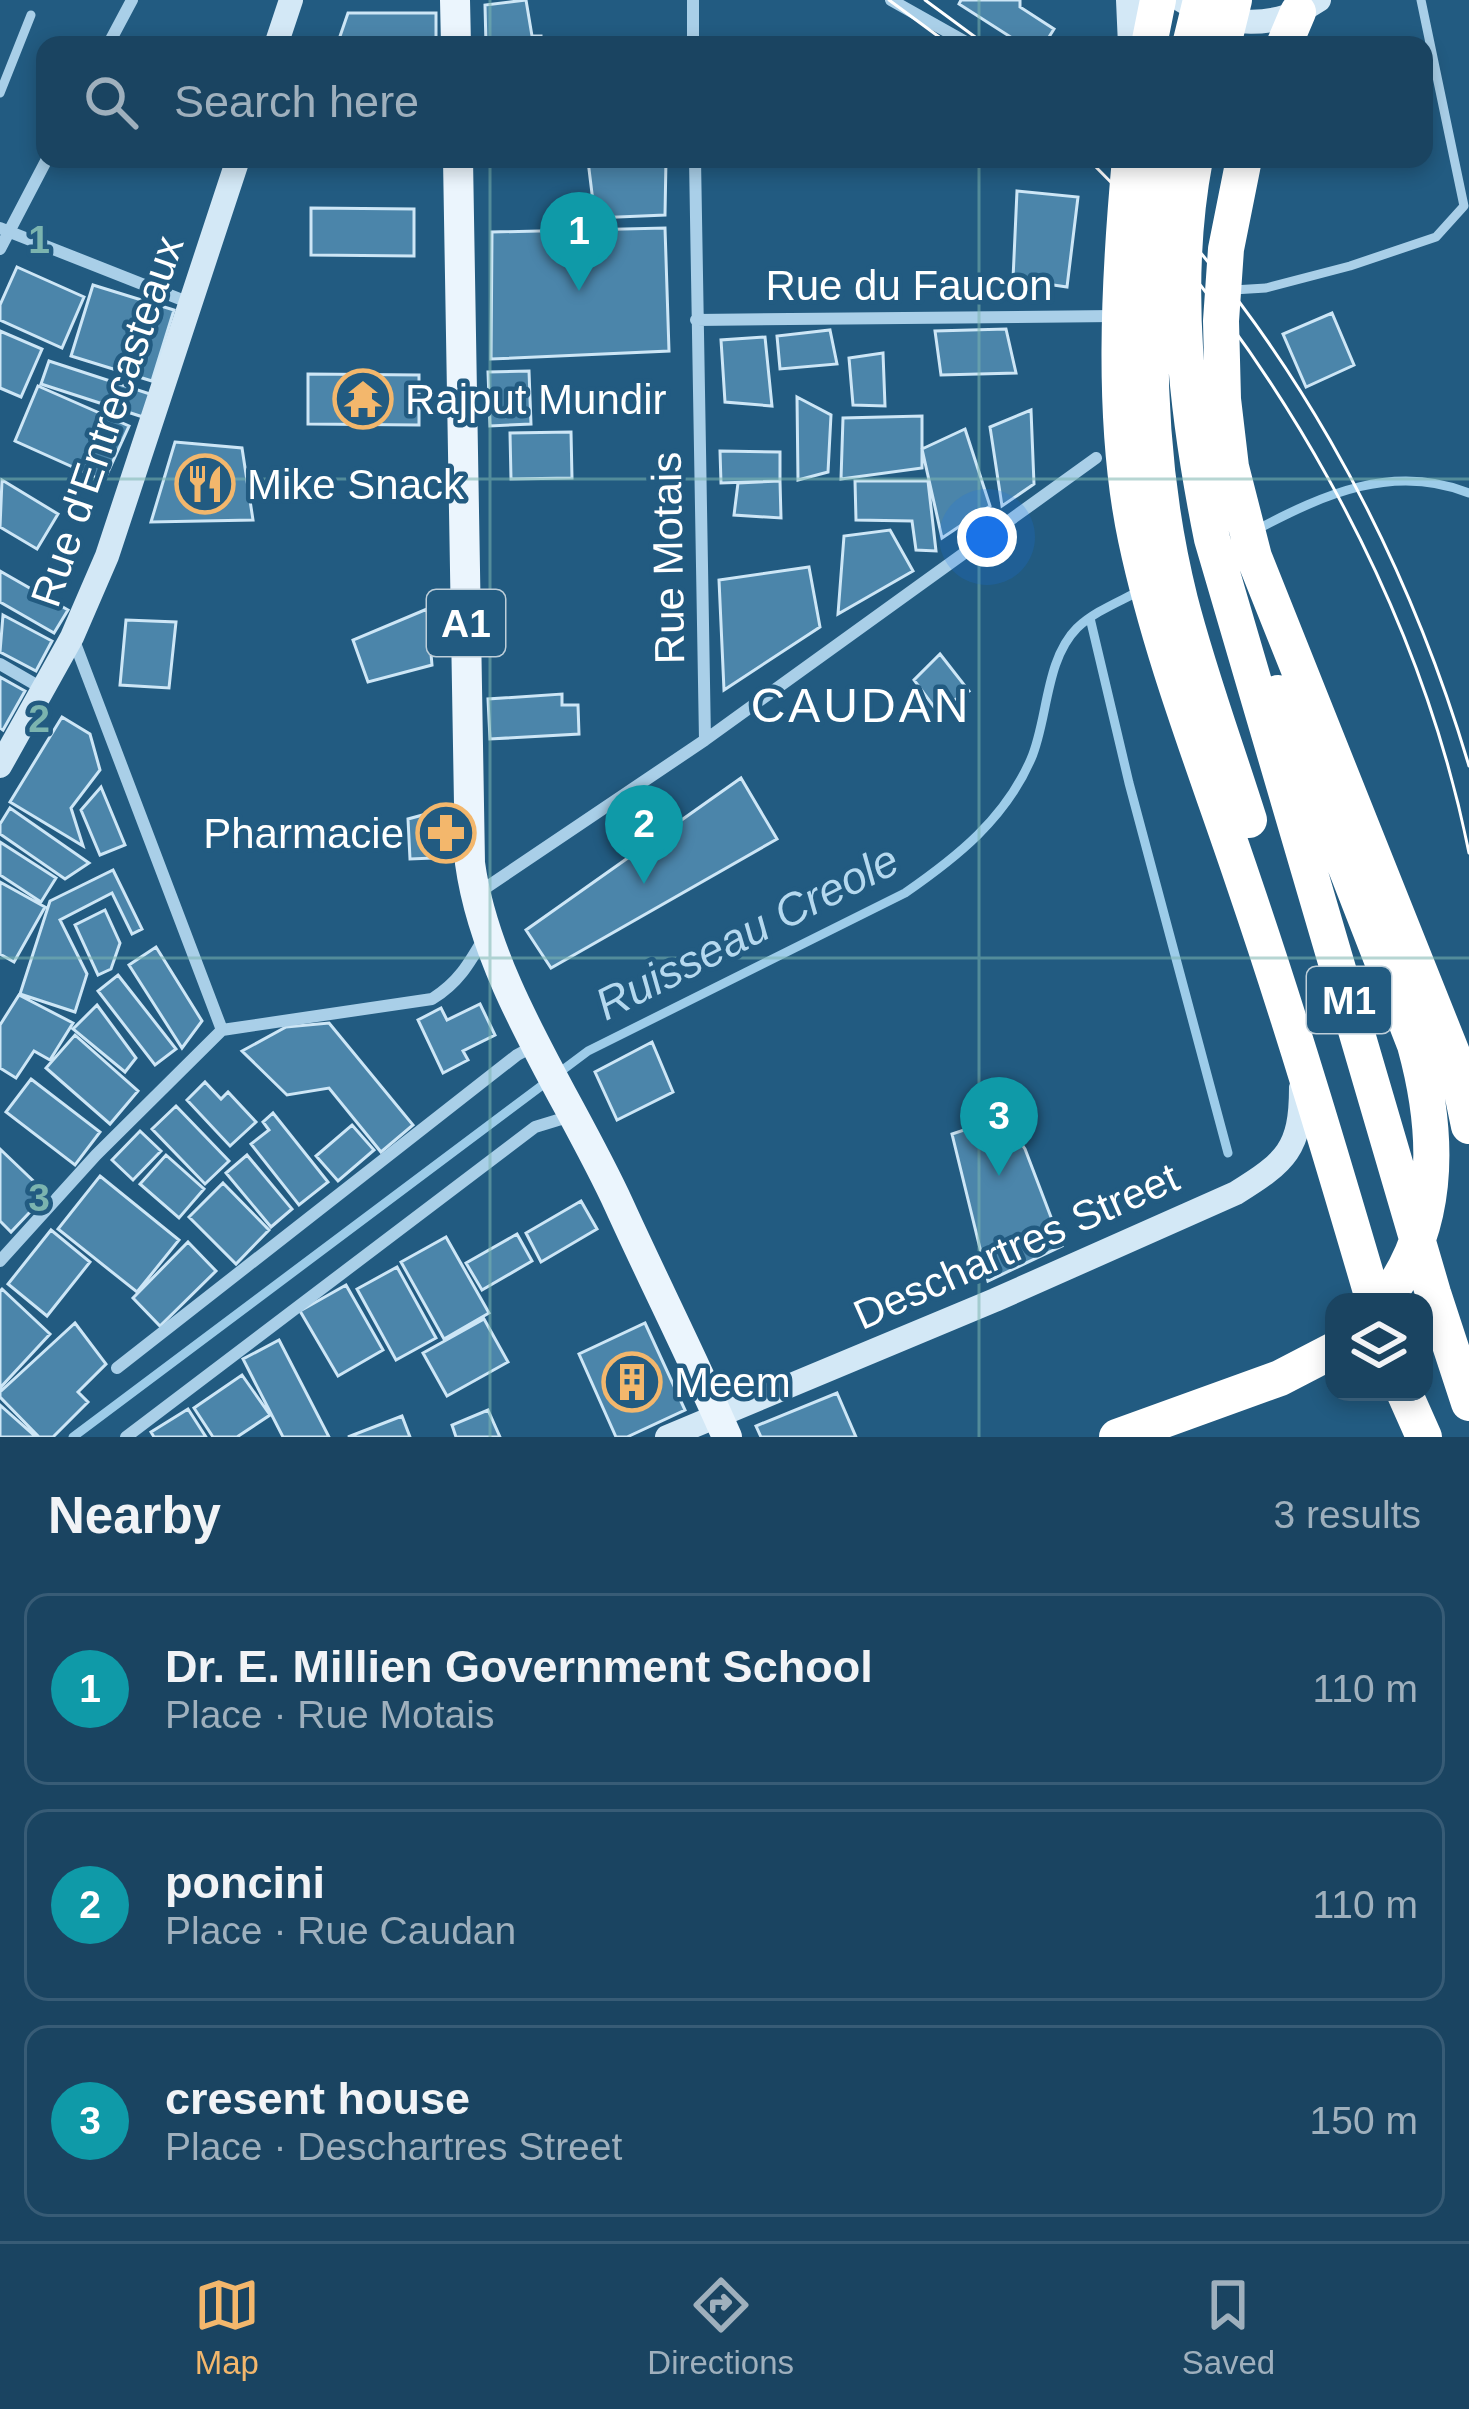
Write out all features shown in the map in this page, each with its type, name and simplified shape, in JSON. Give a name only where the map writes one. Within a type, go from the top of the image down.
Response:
[{"type":"highway","points":[[1151,36],[1158,0]]},
{"type":"highway","points":[[1192,36],[1201,0]]},
{"type":"highway","points":[[1225,36],[1234,0]]},
{"type":"highway","points":[[1130,168],[1122,316],[1125,460],[1136,538],[1176,633],[1300,1048],[1380,1293]]},
{"type":"highway","name":"M1","points":[[1161,168],[1152,295],[1152,409],[1176,633],[1330,1080],[1381,1293]]},
{"type":"highway","name":"M1","points":[[1194,168],[1185,358],[1196,458],[1230,605],[1469,1402]]},
{"type":"highway","points":[[1242,168],[1223,291],[1223,399],[1231,467],[1254,556],[1456,1063],[1469,1126]]},
{"type":"highway","points":[[1230,605],[1264,661],[1415,1045],[1433,1125],[1430,1196],[1408,1264],[1389,1293]]},
{"type":"highway","points":[[1117,1437],[1280,1378],[1325,1355]]},
{"type":"highway","points":[[1407,1401],[1428,1437]]},
{"type":"highway","points":[[1421,1401],[1428,1437]]},
{"type":"main road","points":[[455,0],[456,36]]},
{"type":"main road","name":"A1","points":[[458,168],[470,840],[475,895],[541,1059],[620,1207],[722,1426]]},
{"type":"street","points":[[113,36],[132,0]]},
{"type":"street","points":[[279,36],[291,0]]},
{"type":"street","points":[[693,0],[693,36]]},
{"type":"street","points":[[891,0],[955,36]]},
{"type":"street","points":[[1128,0],[1130,36]]},
{"type":"street","points":[[1181,0],[1211,16],[1240,23],[1300,19]]},
{"type":"street","points":[[0,249],[4,231],[42,168]]},
{"type":"street","name":"Rue d'Entrecasteaux","points":[[0,766],[45,690],[107,556],[235,168]]},
{"type":"street","name":"Rue Motais","points":[[694,168],[705,740]]},
{"type":"street","points":[[4,231],[191,304]]},
{"type":"street","name":"Rue du Faucon","points":[[696,320],[1122,316]]},
{"type":"street","points":[[475,895],[705,740],[1096,458]]},
{"type":"street","points":[[72,637],[222,1030]]},
{"type":"street","points":[[0,664],[45,690]]},
{"type":"street","points":[[0,1261],[96,1155],[222,1030],[432,999],[466,970],[487,931]]},
{"type":"street","name":"Deschartres Street","points":[[667,1437],[722,1426],[1235,1193],[1271,1171],[1293,1148],[1300,1124],[1300,1048]]},
{"type":"street","points":[[117,1368],[517,1055],[541,1059]]},
{"type":"street","points":[[126,1437],[535,1127],[570,1110]]},
{"type":"lane","points":[[1421,0],[1428,36]]},
{"type":"lane","points":[[0,92],[31,15]]},
{"type":"lane","points":[[1223,291],[1266,288],[1436,237],[1463,206],[1433,59]]},
{"type":"lane","points":[[1404,1401],[1413,1437]]},
{"type":"building","points":[[526,0],[532,36],[486,36],[485,5]]},
{"type":"building","points":[[961,0],[1020,0],[1020,7],[1054,29],[1050,36],[1009,36],[959,4]]},
{"type":"building","points":[[348,13],[436,13],[436,36],[340,36]]},
{"type":"building","points":[[589,168],[666,168],[665,215],[595,218]]},
{"type":"building","points":[[1017,191],[1078,197],[1067,287],[1013,279]]},
{"type":"building","points":[[311,208],[414,209],[414,256],[311,255]]},
{"type":"building","points":[[665,228],[669,351],[491,359],[492,232]]},
{"type":"building","points":[[17,267],[84,297],[62,348],[0,320],[0,305]]},
{"type":"building","points":[[93,285],[174,310],[152,381],[71,356]]},
{"type":"building","points":[[1332,313],[1354,365],[1306,387],[1283,334]]},
{"type":"building","points":[[1006,329],[1016,373],[941,375],[935,331]]},
{"type":"building","points":[[830,330],[837,364],[780,369],[777,336]]},
{"type":"building","points":[[0,331],[42,349],[21,397],[0,388]]},
{"type":"building","points":[[765,337],[772,406],[725,402],[721,340]]},
{"type":"building","points":[[883,353],[885,406],[853,405],[849,358]]},
{"type":"building","points":[[49,361],[150,394],[143,417],[41,384]]},
{"type":"building","points":[[529,371],[531,424],[490,426],[488,372]]},
{"type":"building","name":"Rajput Mundir","points":[[308,374],[419,375],[419,425],[308,424]]},
{"type":"building","points":[[38,386],[129,426],[104,481],[15,441]]},
{"type":"building","points":[[797,397],[831,415],[828,472],[798,480]]},
{"type":"building","points":[[1031,410],[1034,484],[1002,506],[990,427]]},
{"type":"building","points":[[922,416],[922,468],[841,479],[843,418]]},
{"type":"building","points":[[965,429],[990,506],[942,538],[922,449]]},
{"type":"building","points":[[571,432],[572,478],[511,479],[510,433]]},
{"type":"building","name":"Mike Snack","points":[[175,442],[242,448],[253,520],[151,522]]},
{"type":"building","points":[[720,451],[780,452],[780,481],[721,483]]},
{"type":"building","points":[[2,480],[58,514],[37,549],[0,527]]},
{"type":"building","points":[[780,481],[781,518],[734,515],[738,483]]},
{"type":"building","points":[[855,481],[928,481],[936,551],[916,550],[912,521],[856,520]]},
{"type":"building","points":[[890,530],[913,571],[838,614],[844,536]]},
{"type":"building","points":[[809,567],[820,627],[724,690],[719,580]]},
{"type":"building","points":[[0,571],[68,610],[54,633],[0,602]]},
{"type":"building","points":[[427,609],[432,665],[368,682],[353,640]]},
{"type":"building","points":[[3,615],[52,641],[36,671],[0,652]]},
{"type":"building","points":[[126,620],[176,622],[169,688],[120,685]]},
{"type":"building","points":[[940,654],[969,691],[937,711],[914,680]]},
{"type":"building","points":[[0,677],[25,691],[3,730],[0,728]]},
{"type":"building","points":[[562,694],[562,705],[578,705],[579,734],[490,739],[488,699]]},
{"type":"building","points":[[62,717],[90,734],[100,770],[71,808],[83,846],[10,802]]},
{"type":"building","points":[[741,778],[777,839],[551,968],[526,930]]},
{"type":"building","points":[[101,787],[125,845],[100,855],[81,810]]},
{"type":"building","points":[[456,806],[458,857],[410,859],[408,819]]},
{"type":"building","points":[[10,808],[89,863],[65,879],[0,834]]},
{"type":"building","points":[[0,842],[56,878],[41,902],[0,875]]},
{"type":"building","points":[[113,870],[142,929],[132,934],[112,893],[60,920],[87,974],[75,1012],[20,994],[50,901]]},
{"type":"building","points":[[0,882],[45,907],[14,962],[0,954]]},
{"type":"building","points":[[105,910],[120,943],[111,969],[98,975],[75,925]]},
{"type":"building","points":[[156,947],[202,1021],[182,1048],[129,965]]},
{"type":"building","points":[[118,975],[176,1049],[155,1065],[98,991]]},
{"type":"building","points":[[19,995],[73,1023],[50,1060],[34,1051],[16,1078],[0,1068],[0,1025]]},
{"type":"building","points":[[480,1004],[495,1035],[463,1051],[468,1060],[443,1073],[418,1020],[441,1008],[447,1020]]},
{"type":"building","points":[[97,1005],[136,1058],[125,1072],[73,1029]]},
{"type":"building","points":[[329,1023],[413,1125],[381,1152],[329,1088],[287,1095],[242,1051],[286,1027]]},
{"type":"building","points":[[75,1035],[138,1091],[110,1124],[46,1068]]},
{"type":"building","points":[[652,1042],[673,1092],[617,1120],[595,1072]]},
{"type":"building","points":[[31,1079],[100,1132],[75,1165],[6,1112]]},
{"type":"building","points":[[205,1082],[221,1099],[228,1092],[256,1122],[230,1146],[187,1100]]},
{"type":"building","points":[[176,1106],[229,1161],[205,1184],[152,1129]]},
{"type":"building","points":[[273,1113],[328,1182],[299,1205],[251,1144],[269,1130],[263,1122]]},
{"type":"building","points":[[1003,1117],[1025,1149],[1062,1246],[988,1281],[952,1134]]},
{"type":"building","points":[[352,1125],[374,1150],[338,1181],[316,1156]]},
{"type":"building","points":[[140,1131],[161,1151],[133,1180],[112,1160]]},
{"type":"building","points":[[0,1149],[47,1194],[11,1232],[0,1221]]},
{"type":"building","points":[[166,1155],[204,1189],[179,1218],[140,1184]]},
{"type":"building","points":[[247,1155],[292,1209],[271,1227],[226,1173]]},
{"type":"building","points":[[100,1176],[179,1240],[137,1292],[58,1229]]},
{"type":"building","points":[[223,1183],[269,1230],[236,1264],[189,1217]]},
{"type":"building","points":[[581,1201],[597,1229],[541,1262],[526,1233]]},
{"type":"building","points":[[51,1230],[90,1262],[47,1316],[8,1284]]},
{"type":"building","points":[[517,1234],[532,1261],[482,1290],[466,1263]]},
{"type":"building","points":[[446,1237],[489,1313],[444,1339],[401,1262]]},
{"type":"building","points":[[188,1242],[216,1271],[160,1326],[133,1298]]},
{"type":"building","points":[[397,1267],[436,1338],[396,1360],[357,1289]]},
{"type":"building","points":[[346,1285],[383,1350],[338,1376],[300,1311]]},
{"type":"building","points":[[0,1291],[50,1334],[0,1388]]},
{"type":"building","points":[[484,1319],[508,1362],[447,1396],[423,1353]]},
{"type":"building","points":[[75,1323],[106,1364],[78,1392],[88,1402],[53,1437],[39,1437],[0,1392]]},
{"type":"building","name":"Meem","points":[[645,1323],[685,1410],[627,1437],[616,1437],[579,1354]]},
{"type":"building","points":[[279,1340],[329,1437],[283,1437],[243,1359]]},
{"type":"building","points":[[242,1375],[270,1415],[237,1437],[213,1437],[194,1408]]},
{"type":"building","points":[[837,1393],[856,1437],[761,1437],[756,1426]]},
{"type":"building","points":[[0,1405],[36,1437],[0,1437]]},
{"type":"building","points":[[188,1409],[206,1437],[154,1437],[151,1432]]},
{"type":"building","points":[[488,1410],[500,1437],[456,1437],[452,1425]]},
{"type":"building","points":[[402,1416],[410,1437],[348,1437]]},
{"type":"waterway","name":"Ruisseau Creole","points":[[1256,530],[1333,495],[1386,482],[1441,484],[1469,493]]},
{"type":"waterway","name":"Ruisseau Creole","points":[[73,1437],[588,1051],[905,893],[943,865],[978,835],[1020,781],[1037,743],[1053,673],[1067,641],[1092,617],[1141,590]]},
{"type":"waterway","points":[[1090,618],[1228,1153]]},
{"type":"tram line","points":[[889,0],[938,36]]},
{"type":"tram line","points":[[925,0],[974,36]]},
{"type":"tram line","points":[[1096,168],[1218,308],[1276,391],[1328,479],[1375,569],[1414,663],[1446,757],[1469,853]]},
{"type":"tram line","points":[[1124,168],[1232,292],[1330,440],[1409,599],[1469,766]]},
{"type":"place","name":"Dr. E. Millien Government School","points":[[579,291]]},
{"type":"place","name":"Rajput Mundir","points":[[363,399]]},
{"type":"place","name":"Mike Snack","points":[[205,484]]},
{"type":"place","name":"Pharmacie","points":[[446,833]]},
{"type":"place","name":"poncini","points":[[644,884]]},
{"type":"place","name":"cresent house","points":[[999,1176]]},
{"type":"place","name":"Meem","points":[[632,1382]]},
{"type":"district","name":"CAUDAN","points":[[861,705]]}]
